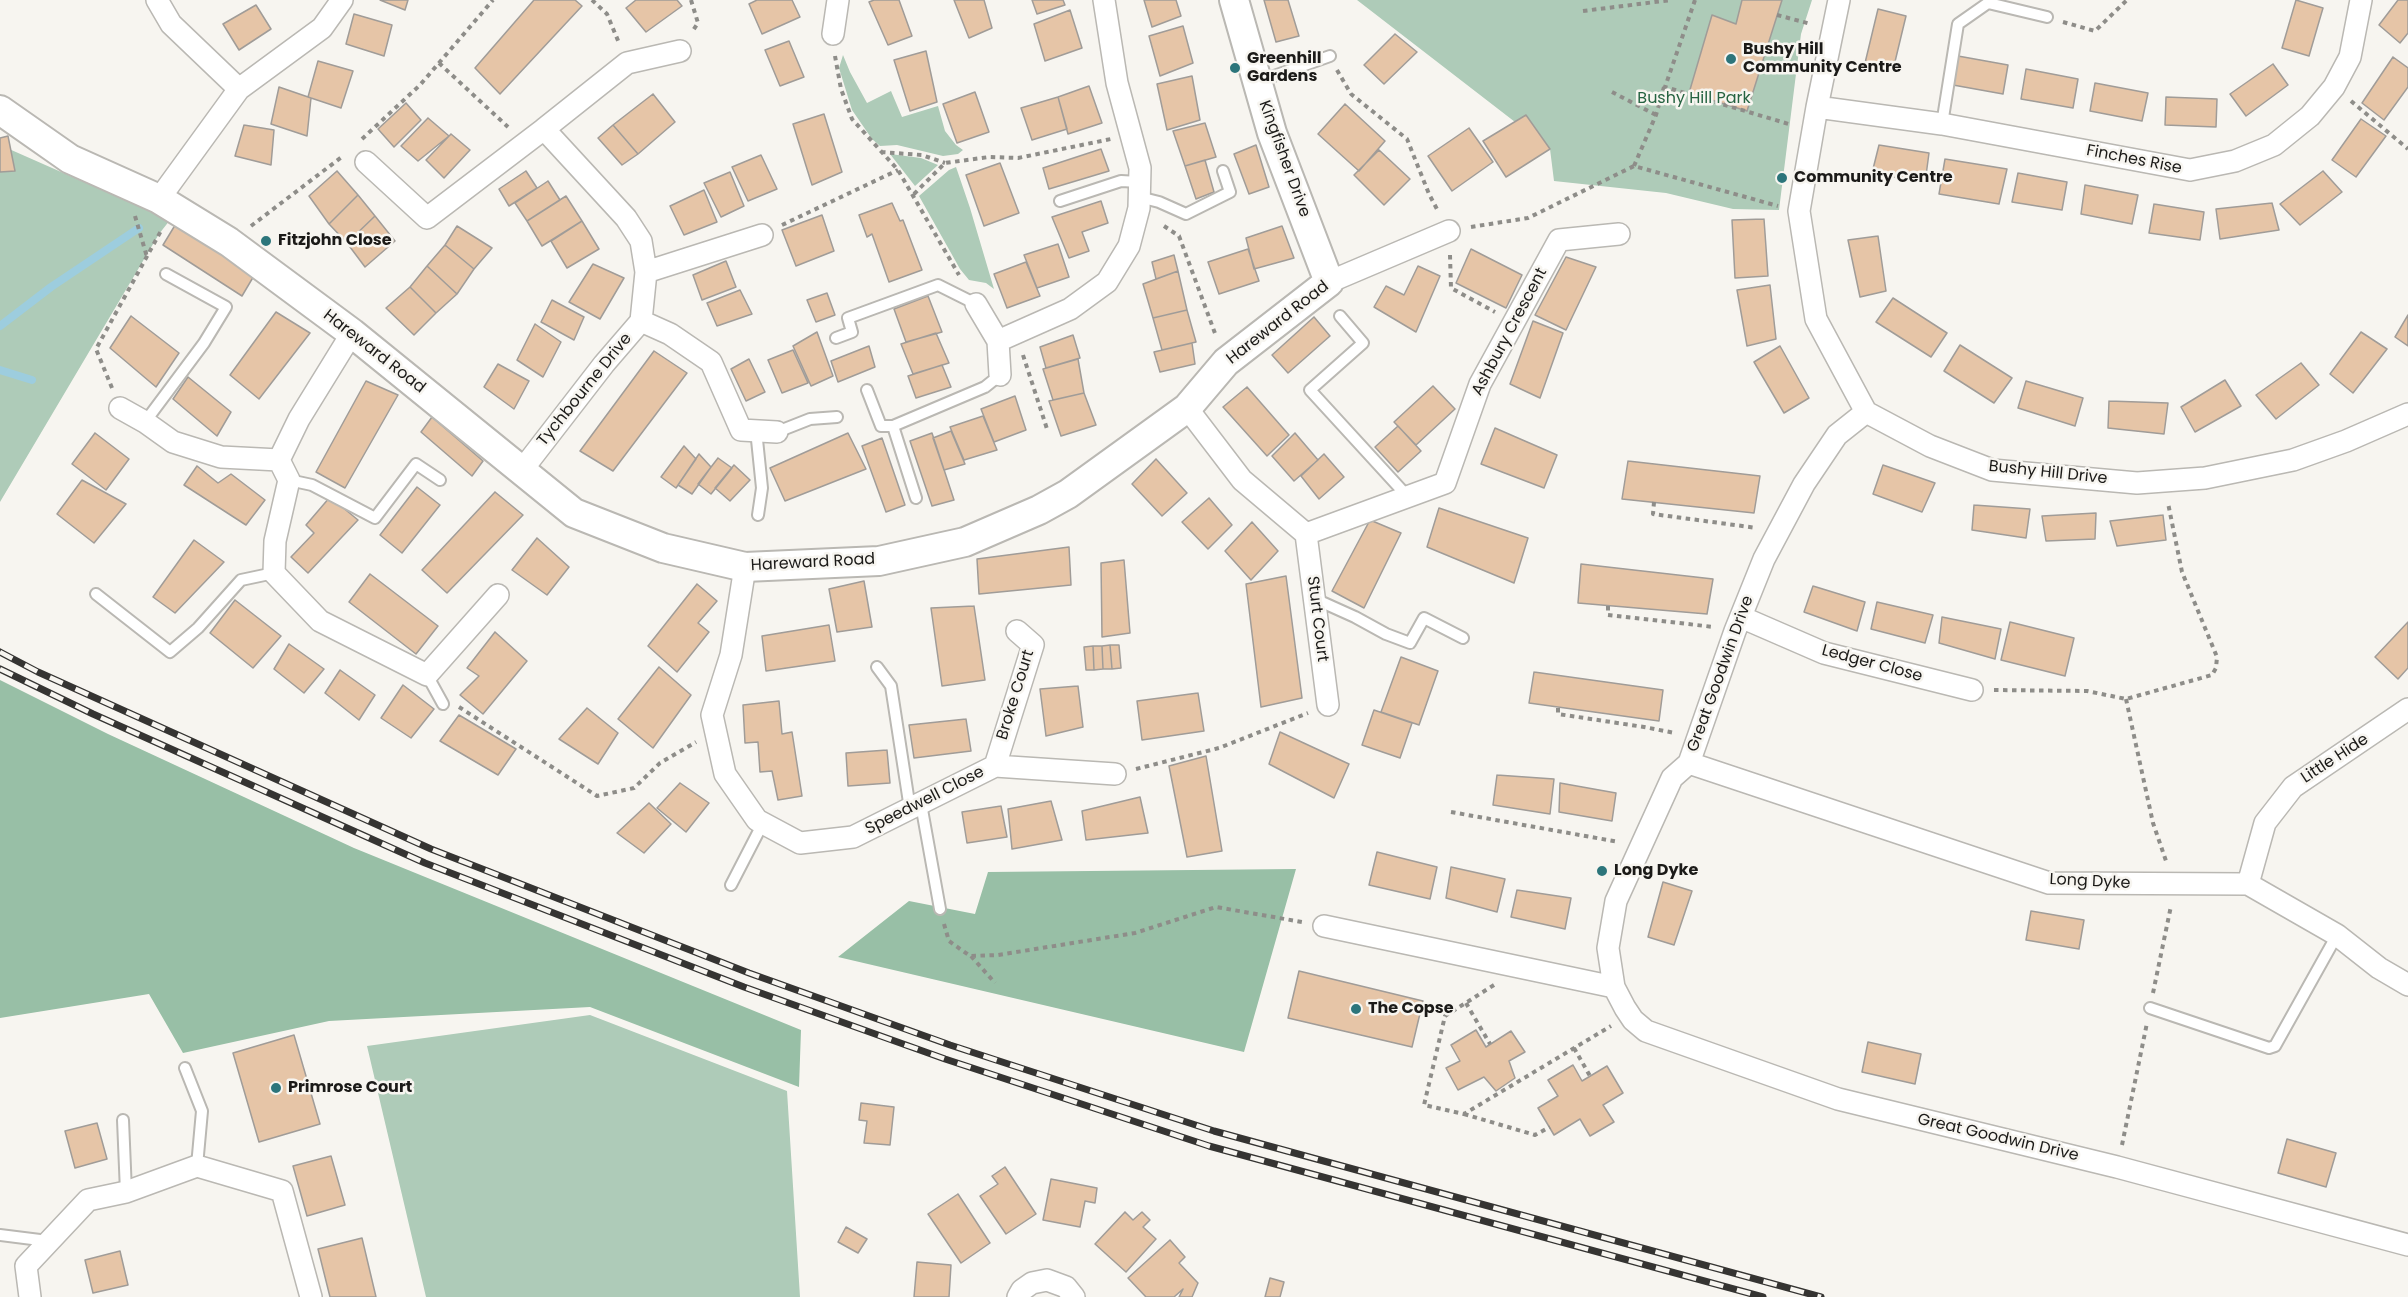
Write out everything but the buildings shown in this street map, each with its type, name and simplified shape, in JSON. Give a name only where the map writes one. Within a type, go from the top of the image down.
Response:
[{"type":"street","points":[[157,0],[171,24],[239,89]]},
{"type":"street","points":[[166,204],[239,89],[322,28],[342,0]]},
{"type":"street","points":[[833,34],[838,0]]},
{"type":"street","points":[[1007,337],[1070,309],[1107,282],[1129,246],[1139,196],[1140,168],[1117,83],[1104,0]]},
{"type":"street","name":"Kingfisher Drive","points":[[1234,0],[1272,133],[1329,282]]},
{"type":"street","points":[[1839,0],[1799,211],[1816,319],[1866,412]]},
{"type":"street","name":"Finches Rise","points":[[1817,107],[1942,124],[2190,170],[2235,161],[2274,145],[2310,116],[2334,87],[2350,57],[2361,0]]},
{"type":"street","points":[[358,156],[427,218],[627,63],[680,51]]},
{"type":"street","name":"Hareward Road","points":[[0,110],[70,159],[166,204],[229,242],[352,333],[574,513],[663,548],[745,567],[879,561],[965,542],[1039,510],[1068,494],[1187,408],[1226,362],[1329,282],[1449,231]]},
{"type":"street","name":"Tychbourne Drive","points":[[522,471],[640,321],[646,272],[641,241],[626,218],[544,129]]},
{"type":"street","name":"Ashbury Crescent","points":[[1306,534],[1445,483],[1480,384],[1559,240],[1619,234]]},
{"type":"street","points":[[646,272],[762,235]]},
{"type":"street","points":[[976,304],[1007,337]]},
{"type":"street","points":[[640,321],[670,334],[711,362],[749,431]]},
{"type":"street","points":[[279,460],[299,419],[352,333]]},
{"type":"street","points":[[1000,375],[1007,337]]},
{"type":"street","points":[[120,408],[173,442],[220,457],[279,460]]},
{"type":"street","points":[[1187,408],[1242,480],[1306,534]]},
{"type":"street","name":"Bushy Hill Drive","points":[[1866,412],[1930,446],[1992,470],[2136,483],[2205,478],[2293,460],[2346,441],[2408,414]]},
{"type":"street","name":"Great Goodwin Drive","points":[[1866,412],[1837,435],[1804,484],[1764,559],[1738,624],[1689,763],[1672,778],[1616,901],[1608,948],[1614,987],[1629,1015],[1646,1031],[1838,1100],[2117,1167],[2408,1245]]},
{"type":"street","points":[[279,460],[289,480],[275,541],[274,573],[320,621],[427,675],[498,595]]},
{"type":"street","name":"Sturt Court","points":[[1306,534],[1328,705]]},
{"type":"street","name":"Speedwell Close","points":[[745,567],[731,655],[712,715],[725,774],[757,820],[800,843],[854,837],[994,766],[1115,774]]},
{"type":"street","name":"Ledger Close","points":[[1738,624],[1824,653],[1972,690]]},
{"type":"street","name":"Broke Court","points":[[994,766],[1033,645],[1017,631]]},
{"type":"street","name":"Little Hide","points":[[2248,884],[2265,823],[2293,787],[2408,709]]},
{"type":"street","name":"Long Dyke","points":[[1689,763],[2049,883],[2248,884]]},
{"type":"street","points":[[2248,884],[2337,935],[2379,968],[2408,985]]},
{"type":"street","points":[[1324,926],[1614,987]]},
{"type":"street","points":[[30,1297],[26,1266],[88,1200],[126,1192],[197,1167],[282,1191],[311,1297]]},
{"type":"street","points":[[1018,1297],[1022,1290],[1032,1283],[1047,1280],[1066,1287],[1074,1297]]},
{"type":"lane","points":[[1942,124],[1958,24],[1988,3],[2046,17]]},
{"type":"lane","points":[[1257,82],[1330,56]]},
{"type":"lane","points":[[1060,201],[1121,182],[1139,196],[1186,214],[1230,192],[1223,171]]},
{"type":"lane","points":[[145,422],[204,343],[226,308],[166,274]]},
{"type":"lane","points":[[836,338],[852,332],[848,318],[938,285],[976,304]]},
{"type":"lane","points":[[1340,316],[1362,343],[1310,390],[1408,497]]},
{"type":"lane","points":[[867,390],[881,426],[893,426],[985,387],[1000,375]]},
{"type":"lane","points":[[758,515],[762,488],[749,431],[810,419],[837,417]]},
{"type":"lane","points":[[893,426],[916,498]]},
{"type":"lane","points":[[289,480],[312,485],[375,518],[416,464],[441,480]]},
{"type":"lane","points":[[96,594],[170,652],[198,628],[241,580],[274,573]]},
{"type":"lane","points":[[1314,599],[1410,644],[1424,618],[1463,638]]},
{"type":"lane","points":[[877,667],[891,686],[915,807],[940,909]]},
{"type":"lane","points":[[427,675],[443,704]]},
{"type":"lane","points":[[731,885],[763,823]]},
{"type":"lane","points":[[2150,1008],[2269,1048],[2276,1046],[2337,935]]},
{"type":"lane","points":[[184,1068],[202,1110],[197,1167]]},
{"type":"lane","points":[[123,1120],[126,1192]]},
{"type":"lane","points":[[0,1235],[48,1241]]},
{"type":"path","points":[[359,142],[420,85],[493,0]]},
{"type":"path","points":[[592,0],[607,14],[627,63]]},
{"type":"path","points":[[680,51],[698,23],[691,0]]},
{"type":"path","points":[[1584,11],[1671,0]]},
{"type":"path","points":[[1449,231],[1528,218],[1634,166],[1656,115],[1695,0]]},
{"type":"path","points":[[2046,17],[2094,31],[2127,0]]},
{"type":"path","points":[[1777,15],[1832,30]]},
{"type":"path","points":[[833,34],[835,66],[852,119],[898,170],[976,304]]},
{"type":"path","points":[[1330,56],[1351,94],[1407,139],[1429,194],[1449,231],[1451,288],[1514,322]]},
{"type":"path","points":[[439,63],[525,143]]},
{"type":"path","points":[[1664,86],[1813,131]]},
{"type":"path","points":[[2334,87],[2408,150]]},
{"type":"path","points":[[1612,92],[1656,115]]},
{"type":"path","points":[[880,152],[922,155],[945,163],[988,157],[1018,158],[1131,134]]},
{"type":"path","points":[[229,242],[337,162],[358,156]]},
{"type":"path","points":[[914,194],[945,163]]},
{"type":"path","points":[[1634,166],[1799,211]]},
{"type":"path","points":[[762,235],[898,170]]},
{"type":"path","points":[[1139,196],[1179,236],[1226,362]]},
{"type":"path","points":[[120,408],[96,349],[166,204]]},
{"type":"path","points":[[1007,337],[1048,432]]},
{"type":"path","points":[[1972,690],[2087,691],[2126,699],[2212,675],[2216,668],[2217,657],[2182,572],[2164,482]]},
{"type":"path","points":[[1654,502],[1653,514],[1738,524],[1779,532]]},
{"type":"path","points":[[1608,606],[1608,615],[1738,624]]},
{"type":"path","points":[[2126,699],[2153,823],[2175,885]]},
{"type":"path","points":[[443,704],[455,704],[597,795],[634,788],[660,763],[715,731]]},
{"type":"path","points":[[1115,774],[1219,748],[1328,705]]},
{"type":"path","points":[[1558,708],[1558,714],[1644,727],[1697,738]]},
{"type":"path","points":[[1451,812],[1641,846]]},
{"type":"path","points":[[970,956],[998,955],[1135,933],[1216,907],[1324,926]]},
{"type":"path","points":[[940,909],[949,940],[970,956],[995,983]]},
{"type":"path","points":[[1523,968],[1444,1016],[1424,1105],[1535,1135],[1550,1127]]},
{"type":"path","points":[[1466,1003],[1490,1044]]},
{"type":"path","points":[[1464,1114],[1629,1015]]},
{"type":"path","points":[[1574,1048],[1590,1076]]},
{"type":"green space","name":"Bushy Hill Park","points":[[1357,0],[1812,0],[1801,34],[1779,210],[1733,209],[1666,193],[1554,181],[1550,149]]},
{"type":"green space","points":[[843,55],[867,103],[891,91],[902,117],[938,106],[945,131],[963,150],[958,154],[943,156],[897,145],[880,146],[872,139],[852,110],[839,68]]},
{"type":"green space","points":[[0,145],[170,220],[159,234],[0,502]]},
{"type":"green space","points":[[890,154],[921,158],[938,165],[915,186]]},
{"type":"green space","points":[[956,167],[994,289],[986,283],[969,280],[960,269],[919,196],[949,170]]},
{"type":"green space","points":[[0,680],[108,734],[354,848],[801,1030],[799,1087],[590,1007],[329,1021],[183,1053],[149,994],[0,1018]]},
{"type":"green space","points":[[1296,869],[1244,1052],[838,957],[909,901],[975,914],[988,872]]},
{"type":"green space","points":[[590,1015],[787,1091],[800,1297],[426,1297],[367,1046]]},
{"type":"waterway","points":[[0,326],[51,287],[139,228]]},
{"type":"waterway","points":[[0,370],[32,380]]},
{"type":"railway","points":[[0,652],[38,672],[431,849],[749,973],[950,1045],[1214,1131],[1821,1297]]},
{"type":"railway","points":[[0,669],[93,714],[425,863],[744,987],[945,1059],[1209,1146],[1763,1297]]},
{"type":"place","name":"Bushy Hill Community Centre","points":[[1731,59]]},
{"type":"place","name":"Greenhill Gardens","points":[[1235,68]]},
{"type":"place","name":"Community Centre","points":[[1782,178]]},
{"type":"place","name":"Fitzjohn Close","points":[[266,241]]},
{"type":"place","name":"Long Dyke","points":[[1602,871]]},
{"type":"place","name":"The Copse","points":[[1356,1009]]},
{"type":"place","name":"Primrose Court","points":[[276,1088]]}]
